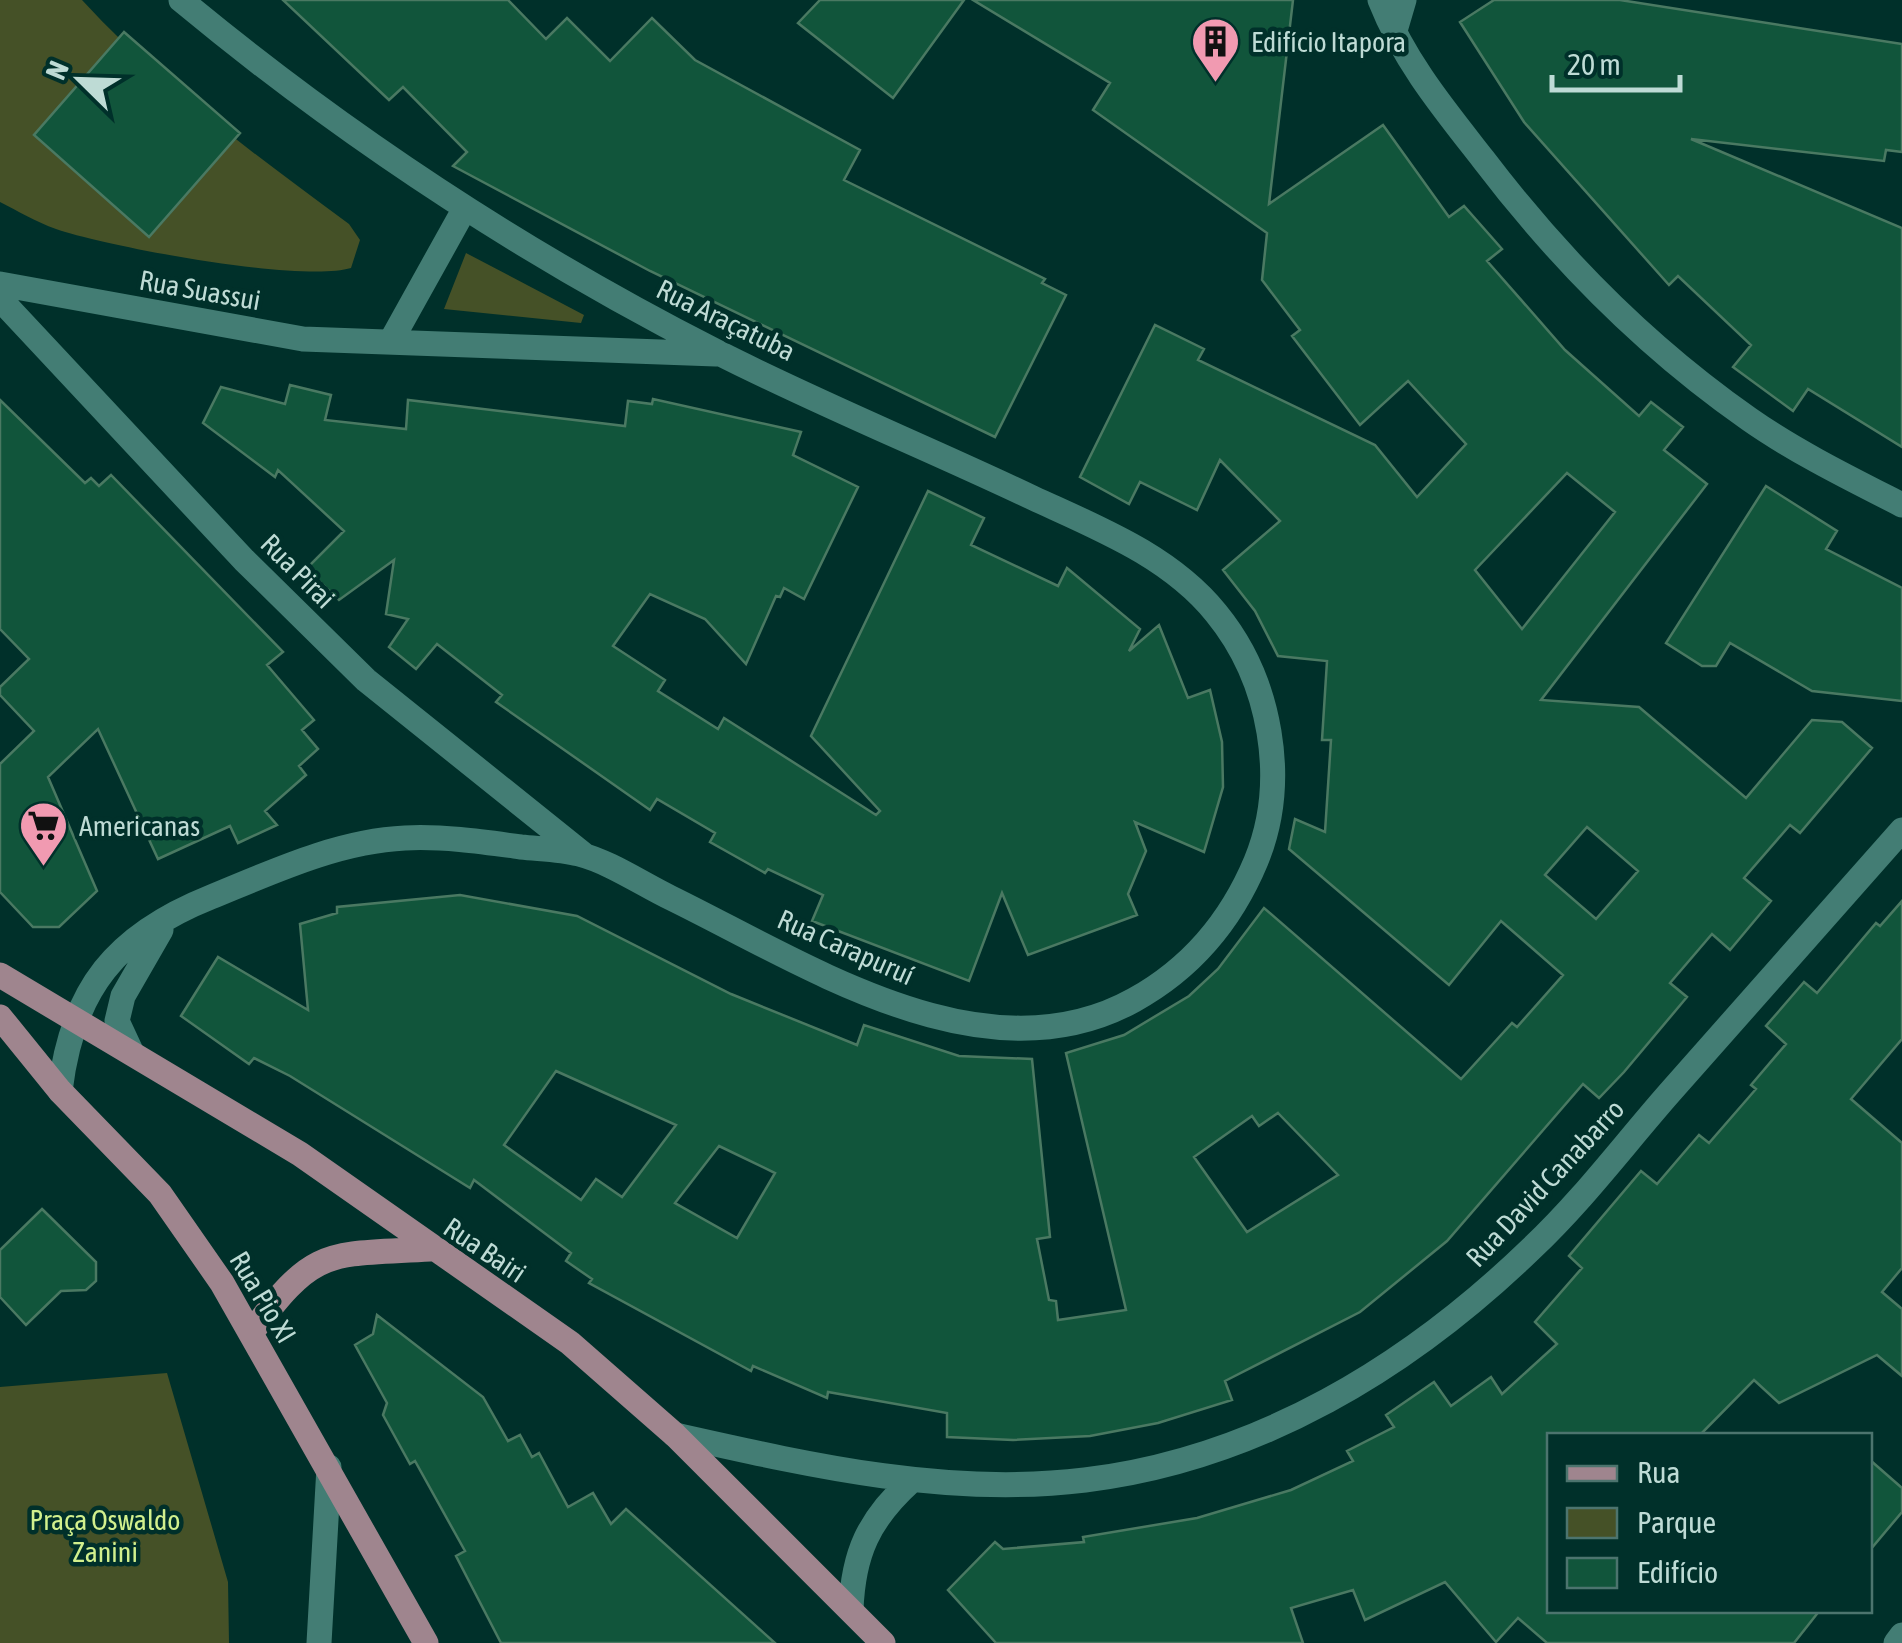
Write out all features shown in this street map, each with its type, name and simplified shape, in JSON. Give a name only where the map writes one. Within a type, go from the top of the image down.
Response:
[{"type":"main road","name":"Rua Bairi","points":[[0,975],[300,1154],[430,1249],[570,1343],[674,1435],[882,1643]]},
{"type":"main road","name":"Rua Pio XI","points":[[0,1017],[60,1090],[160,1194],[252,1332],[426,1643]]},
{"type":"main road","points":[[252,1332],[296,1276],[313,1263],[368,1252],[430,1249]]},
{"type":"street","name":"Rua Araçatuba","points":[[180,0],[276,80],[465,208],[604,292],[721,354],[914,441],[1149,556],[1184,580],[1219,616],[1248,668]]},
{"type":"street","points":[[1380,0],[1394,34],[1426,88],[1531,224],[1667,357],[1752,421],[1902,505]]},
{"type":"street","points":[[1394,34],[1404,0]]},
{"type":"street","points":[[391,341],[465,208]]},
{"type":"street","name":"Rua Suassui","points":[[0,284],[303,339],[721,354]]},
{"type":"street","name":"Rua Pirai","points":[[0,298],[244,560],[366,680],[582,854]]},
{"type":"street","name":"Rua Carapuruí","points":[[60,1090],[74,1019],[94,977],[172,913],[337,849],[404,838],[582,854],[840,980],[922,1013],[991,1030],[1069,1026],[1114,1012],[1168,982],[1202,948],[1230,912],[1258,858],[1274,785],[1271,742],[1248,668]]},
{"type":"street","name":"Rua David Canabarro","points":[[674,1435],[911,1481],[1083,1480],[1162,1466],[1276,1427],[1355,1388],[1448,1322],[1534,1246],[1902,830]]},
{"type":"street","points":[[131,1052],[117,1021],[123,996],[172,913]]},
{"type":"street","points":[[318,1643],[329,1467]]},
{"type":"street","points":[[851,1610],[861,1542],[872,1521],[911,1481]]},
{"type":"street","points":[[1896,1643],[1902,1636]]},
{"type":"green space","points":[[0,0],[82,0],[177,91],[349,224],[360,240],[351,268],[292,271],[159,253],[56,229],[0,202]]},
{"type":"green space","points":[[466,253],[584,315],[581,323],[444,309]]},
{"type":"green space","name":"Praça Oswaldo Zanini","points":[[167,1373],[228,1582],[229,1643],[0,1643],[0,1387]]},
{"type":"building","points":[[283,0],[508,0],[546,39],[567,18],[610,61],[652,18],[695,60],[860,150],[844,180],[1045,279],[1042,283],[1066,295],[995,437],[650,271],[453,166],[467,152],[403,87],[389,100]]},
{"type":"building","points":[[820,0],[964,0],[893,98],[798,23]]},
{"type":"building","points":[[973,0],[1293,0],[1269,204],[1383,125],[1449,217],[1464,206],[1502,249],[1487,261],[1565,350],[1639,416],[1651,402],[1683,427],[1664,450],[1707,484],[1541,700],[1639,707],[1746,798],[1812,720],[1842,722],[1872,748],[1800,833],[1790,825],[1744,878],[1771,901],[1730,950],[1712,934],[1670,983],[1687,997],[1624,1072],[1599,1098],[1583,1084],[1447,1241],[1360,1312],[1225,1381],[1232,1400],[1158,1423],[1090,1436],[1013,1440],[947,1437],[947,1413],[828,1392],[827,1398],[753,1366],[751,1371],[589,1283],[592,1279],[566,1261],[571,1253],[474,1180],[470,1188],[290,1076],[254,1058],[249,1064],[181,1016],[218,957],[308,1010],[300,924],[337,913],[337,907],[460,895],[577,916],[731,994],[857,1045],[864,1025],[959,1056],[1032,1059],[1050,1237],[1037,1239],[1049,1300],[1056,1301],[1058,1320],[1126,1310],[1066,1053],[1124,1035],[1189,996],[1218,969],[1264,908],[1461,1079],[1512,1023],[1517,1027],[1563,975],[1501,921],[1449,985],[1289,849],[1295,819],[1325,832],[1331,740],[1322,740],[1327,661],[1278,656],[1255,611],[1223,570],[1280,521],[1220,460],[1197,510],[1140,482],[1129,504],[1080,477],[1155,325],[1204,349],[1198,360],[1375,445],[1417,497],[1466,444],[1408,381],[1360,425],[1292,336],[1300,330],[1262,280],[1267,233],[1093,110],[1110,83]],"holes":[[[1567,473],[1615,512],[1522,629],[1475,570]],[[1587,827],[1638,871],[1596,919],[1545,875]],[[556,1071],[676,1125],[622,1197],[596,1179],[581,1200],[504,1145]],[[1278,1113],[1338,1175],[1247,1232],[1194,1157],[1252,1116],[1259,1126]],[[719,1146],[775,1173],[737,1238],[675,1203]]]},
{"type":"building","points":[[1494,0],[1620,0],[1902,44],[1902,152],[1886,150],[1884,161],[1691,139],[1902,228],[1902,447],[1808,389],[1793,411],[1733,367],[1751,345],[1678,276],[1669,285],[1524,122],[1460,22]]},
{"type":"building","points":[[124,32],[240,133],[149,237],[34,135]]},
{"type":"building","points":[[290,385],[331,395],[325,420],[406,429],[408,400],[625,426],[628,401],[652,404],[653,399],[801,432],[793,455],[858,487],[804,599],[784,588],[780,597],[776,596],[746,664],[705,619],[650,594],[613,646],[665,680],[658,691],[718,729],[724,718],[876,815],[880,811],[811,736],[928,491],[984,518],[971,545],[1058,586],[1067,568],[1140,629],[1129,651],[1159,625],[1188,698],[1210,690],[1222,742],[1223,787],[1204,852],[1135,822],[1146,851],[1128,894],[1137,915],[1028,955],[1002,893],[969,981],[812,921],[823,895],[768,869],[765,873],[710,842],[715,833],[657,799],[650,810],[496,702],[502,695],[437,644],[416,669],[389,647],[408,619],[386,614],[394,560],[339,600],[320,582],[307,568],[344,531],[278,470],[275,477],[203,423],[221,387],[285,404]]},
{"type":"building","points":[[0,400],[85,483],[91,478],[99,486],[111,475],[283,652],[267,665],[314,720],[302,730],[318,749],[299,766],[306,775],[265,811],[277,825],[238,843],[230,826],[158,859],[98,729],[48,777],[97,891],[59,927],[33,927],[0,892],[0,764],[34,731],[0,695],[0,687],[29,659],[0,629]]},
{"type":"building","points":[[1766,486],[1837,531],[1826,549],[1902,588],[1902,701],[1812,691],[1730,643],[1716,666],[1702,666],[1666,643]]},
{"type":"building","points":[[1902,901],[1902,1039],[1851,1099],[1902,1143],[1902,1268],[1882,1292],[1902,1309],[1902,1376],[1877,1355],[1779,1403],[1754,1380],[1702,1433],[1547,1433],[1547,1613],[1818,1613],[1794,1643],[1547,1643],[1518,1618],[1496,1642],[1445,1582],[1365,1620],[1353,1590],[1291,1608],[1303,1643],[996,1643],[948,1590],[995,1542],[1003,1549],[1084,1542],[1083,1537],[1197,1518],[1291,1490],[1353,1461],[1347,1451],[1394,1427],[1386,1415],[1434,1382],[1451,1406],[1491,1377],[1502,1394],[1557,1344],[1535,1322],[1582,1268],[1569,1256],[1641,1171],[1657,1184],[1699,1135],[1709,1143],[1756,1089],[1751,1085],[1786,1044],[1766,1026],[1804,982],[1817,993],[1876,923],[1880,926]]},
{"type":"building","points":[[42,1209],[96,1262],[96,1281],[86,1290],[61,1291],[26,1325],[0,1297],[0,1250]]},
{"type":"building","points":[[377,1315],[483,1397],[508,1441],[520,1435],[532,1457],[539,1453],[568,1507],[593,1493],[611,1524],[626,1509],[775,1643],[501,1643],[456,1556],[465,1551],[415,1461],[410,1464],[383,1415],[387,1403],[355,1345],[373,1334]]},
{"type":"building","points":[[1872,1462],[1902,1488],[1902,1512],[1872,1548]]},
{"type":"place","name":"Edifício Itapora","points":[[1216,84]]},
{"type":"place","name":"Americanas","points":[[44,868]]}]
